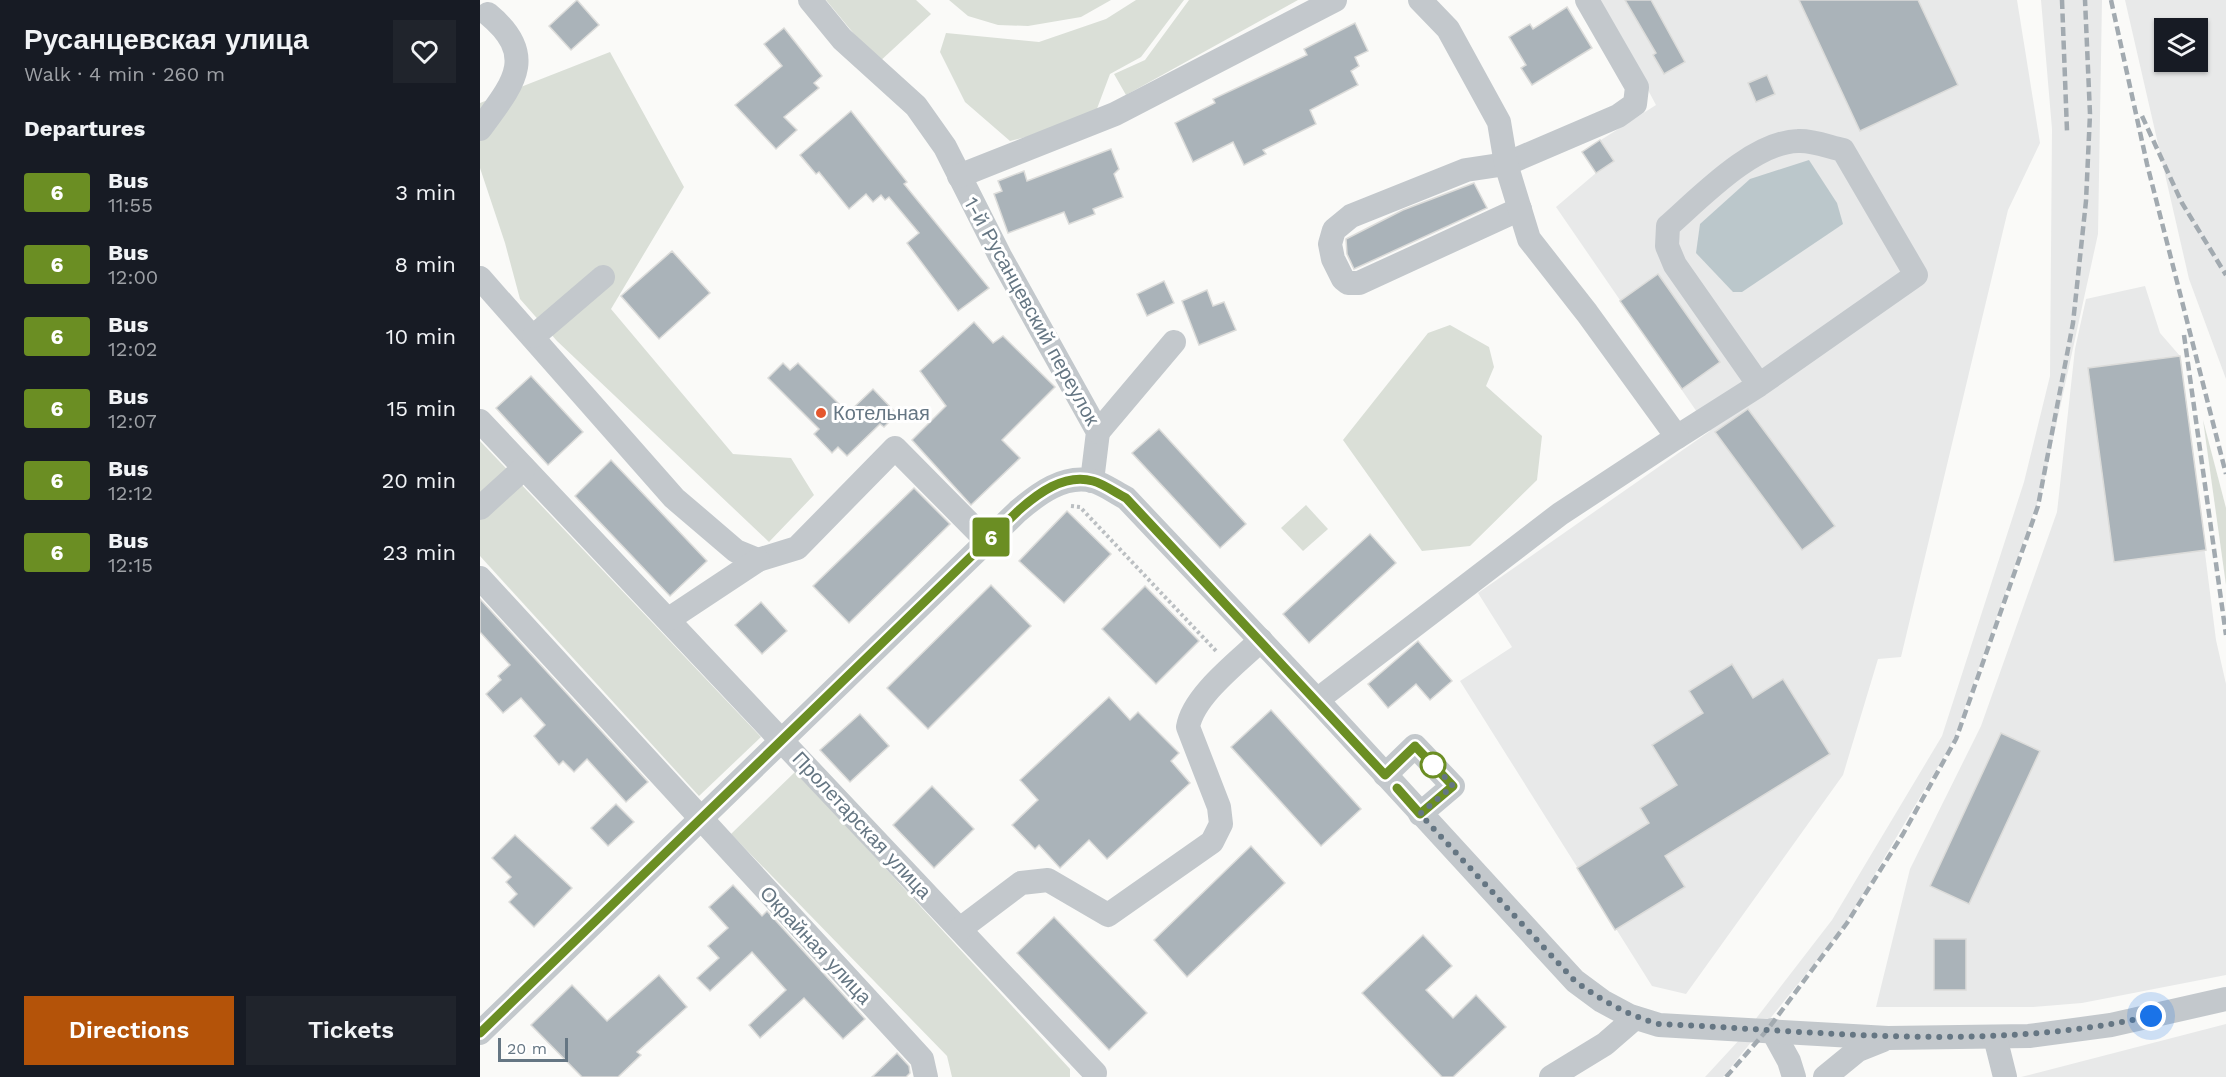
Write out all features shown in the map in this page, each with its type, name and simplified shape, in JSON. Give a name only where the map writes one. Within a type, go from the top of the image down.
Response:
[{"type":"street","name":"1-й Русанцевский переулок","points":[[810,0],[842,39],[916,106],[945,147],[1000,256],[1098,432],[1092,481]]},
{"type":"street","points":[[959,176],[1115,114],[1335,0]]},
{"type":"street","points":[[1420,0],[1448,29],[1499,122],[1506,164],[1529,240],[1587,313],[1677,437]]},
{"type":"street","points":[[1520,209],[1359,283],[1348,283],[1343,279],[1333,258],[1330,244],[1334,230],[1351,216],[1466,170],[1506,164],[1618,116],[1635,104],[1636,87],[1587,0]]},
{"type":"street","points":[[480,129],[514,82],[517,65],[510,36],[488,14]]},
{"type":"street","points":[[1317,700],[1560,514],[1759,385],[1916,275],[1843,150],[1798,141],[1762,150],[1710,188],[1668,225],[1667,246],[1675,265],[1759,385]]},
{"type":"street","points":[[534,336],[603,277]]},
{"type":"street","points":[[480,278],[534,336],[674,498],[736,550],[758,560]]},
{"type":"street","points":[[1098,432],[1174,342]]},
{"type":"street","name":"Пролетарская улица","points":[[480,421],[1095,1073]]},
{"type":"street","points":[[669,619],[758,560],[797,548],[895,448],[987,541]]},
{"type":"street","points":[[480,508],[524,468]]},
{"type":"street","points":[[480,1033],[987,541],[1041,491],[1068,481],[1092,481],[1126,498],[1317,700],[1575,981],[1602,1001],[1635,1018],[1659,1024],[1888,1038],[2029,1036],[2111,1025],[2226,999]]},
{"type":"street","name":"Окрайная улица","points":[[480,578],[922,1059],[926,1077]]},
{"type":"street","points":[[960,929],[1021,883],[1048,880],[1108,915],[1212,842],[1221,824],[1219,807],[1188,727],[1190,714],[1261,640]]},
{"type":"street","points":[[1385,775],[1415,746],[1453,786],[1420,814]]},
{"type":"street","points":[[1551,1077],[1605,1044],[1635,1018]]},
{"type":"street","points":[[1772,1030],[1789,1061],[1794,1077]]},
{"type":"street","points":[[1995,1037],[2005,1077]]},
{"type":"street","points":[[1825,1077],[1858,1050],[1888,1038]]},
{"type":"path","points":[[1060,504],[1080,507],[1232,668]]},
{"type":"shaded area","points":[[826,0],[916,0],[931,14],[878,63]]},
{"type":"shaded area","points":[[949,0],[1111,0],[1081,17],[1028,26],[998,25],[968,16]]},
{"type":"shaded area","points":[[1136,0],[1184,0],[1141,57],[1110,74],[1095,114],[1059,129],[1010,141],[965,102],[940,52],[946,33],[1039,42],[1106,19]]},
{"type":"shaded area","points":[[1189,0],[1298,0],[1126,95],[1114,74],[1145,60]]},
{"type":"shaded area","points":[[1600,0],[2017,0],[2040,143],[2008,210],[1901,657],[1878,659],[1843,775],[1686,994],[1652,986],[1460,681],[1512,647],[1478,593],[1710,431],[1556,207],[1596,173],[1582,152],[1656,105]]},
{"type":"shaded area","points":[[2041,0],[2102,0],[2098,234],[2042,490],[1953,741],[1843,928],[1723,1077],[1705,1077],[1741,1038],[1832,920],[1942,736],[2024,482],[2050,376],[2052,129]]},
{"type":"shaded area","points":[[2125,0],[2226,0],[2226,379],[2189,279]]},
{"type":"shaded area","points":[[610,52],[684,187],[611,309],[733,454],[791,458],[814,495],[769,542],[557,341],[520,299],[505,243],[480,168],[480,103]]},
{"type":"shaded area","points":[[1809,160],[1837,203],[1843,224],[1742,292],[1733,292],[1696,253],[1700,224],[1750,179]]},
{"type":"shaded area","points":[[2145,286],[2160,333],[2180,356],[2216,640],[2226,684],[2226,975],[2082,1003],[2033,1007],[1876,1007],[1910,869],[1981,726],[2057,512],[2075,349],[2086,299]]},
{"type":"shaded area","points":[[1450,325],[1489,347],[1494,367],[1486,386],[1542,436],[1537,480],[1470,546],[1422,551],[1343,440],[1428,333]]},
{"type":"shaded area","points":[[2203,420],[2226,508],[2226,585]]},
{"type":"shaded area","points":[[480,441],[761,737],[699,796],[480,556]]},
{"type":"shaded area","points":[[1306,505],[1328,529],[1303,551],[1281,528]]},
{"type":"shaded area","points":[[796,771],[1070,1069],[1070,1077],[952,1077],[947,1056],[731,834]]},
{"type":"shaded area","points":[[2226,1024],[2226,1077],[2021,1077]]},
{"type":"building","points":[[577,0],[599,25],[571,50],[549,26]]},
{"type":"building","points":[[1625,0],[1651,0],[1685,62],[1664,74],[1653,55],[1656,53]]},
{"type":"building","points":[[1799,0],[1918,0],[1958,85],[1860,131]]},
{"type":"building","points":[[1567,7],[1592,48],[1532,85],[1521,68],[1526,65],[1509,37],[1530,24],[1533,29]]},
{"type":"building","points":[[1355,23],[1368,51],[1355,57],[1359,66],[1351,71],[1358,85],[1310,110],[1316,124],[1263,150],[1266,154],[1244,165],[1233,142],[1193,162],[1175,123],[1215,103],[1213,99],[1307,55],[1304,49]]},
{"type":"building","points":[[784,28],[822,76],[814,83],[819,88],[784,117],[797,130],[776,149],[735,105],[782,66],[764,44]]},
{"type":"building","points":[[1767,75],[1775,94],[1756,102],[1748,83]]},
{"type":"building","points":[[851,111],[907,182],[904,184],[989,288],[958,311],[907,243],[919,233],[889,197],[885,200],[881,195],[873,202],[866,194],[849,209],[819,172],[816,174],[800,155]]},
{"type":"building","points":[[1600,140],[1614,161],[1596,173],[1582,152]]},
{"type":"building","points":[[1111,149],[1119,169],[1114,174],[1123,197],[1093,209],[1095,214],[1069,224],[1064,212],[1008,233],[994,194],[1002,191],[998,181],[1024,171],[1027,181]]},
{"type":"building","points":[[1474,183],[1487,208],[1354,269],[1347,254],[1346,239],[1403,210]]},
{"type":"building","points":[[672,251],[710,293],[659,339],[621,296]]},
{"type":"building","points":[[1658,274],[1720,362],[1682,389],[1620,301]]},
{"type":"building","points":[[1164,281],[1174,303],[1147,316],[1137,294]]},
{"type":"building","points":[[1207,290],[1213,306],[1224,302],[1236,330],[1199,345],[1182,301]]},
{"type":"building","points":[[974,322],[993,343],[1003,336],[1055,387],[1002,440],[1020,458],[971,505],[912,440],[946,406],[920,371]]},
{"type":"building","points":[[2180,356],[2206,550],[2114,562],[2088,368]]},
{"type":"building","name":"Котельная","points":[[783,363],[790,370],[798,363],[848,413],[873,389],[897,414],[884,427],[880,424],[847,456],[838,447],[832,453],[814,434],[819,429],[768,378]]},
{"type":"building","points":[[531,376],[583,432],[548,465],[496,408]]},
{"type":"building","points":[[1748,409],[1835,526],[1802,550],[1715,432]]},
{"type":"building","points":[[1159,429],[1246,524],[1220,548],[1132,453]]},
{"type":"building","points":[[611,460],[707,561],[670,596],[575,496]]},
{"type":"building","points":[[914,488],[950,524],[849,623],[813,586]]},
{"type":"building","points":[[1067,511],[1111,554],[1064,603],[1019,561]]},
{"type":"building","points":[[1370,534],[1396,563],[1309,643],[1283,614]]},
{"type":"building","points":[[991,585],[1031,626],[928,729],[887,688]]},
{"type":"building","points":[[1145,586],[1199,641],[1156,684],[1102,629]]},
{"type":"building","points":[[480,599],[648,782],[626,802],[587,759],[574,772],[563,761],[559,765],[534,736],[545,725],[521,698],[503,713],[486,694],[501,680],[498,676],[510,665],[480,632]]},
{"type":"building","points":[[761,602],[787,631],[762,654],[735,625]]},
{"type":"building","points":[[1418,641],[1452,681],[1430,700],[1416,684],[1388,708],[1368,684]]},
{"type":"building","points":[[1732,664],[1753,698],[1783,679],[1830,754],[1665,856],[1685,887],[1615,930],[1577,868],[1649,823],[1640,808],[1677,785],[1652,745],[1703,713],[1689,691]]},
{"type":"building","points":[[1109,697],[1130,720],[1138,712],[1179,753],[1171,761],[1190,783],[1107,859],[1089,840],[1060,868],[1039,845],[1035,849],[1012,825],[1038,800],[1020,780]]},
{"type":"building","points":[[1271,710],[1361,809],[1321,846],[1231,747]]},
{"type":"building","points":[[860,714],[889,746],[850,782],[820,750]]},
{"type":"building","points":[[2001,733],[2040,751],[1969,904],[1930,886]]},
{"type":"building","points":[[932,786],[974,829],[934,868],[893,825]]},
{"type":"building","points":[[616,804],[634,822],[608,846],[591,828]]},
{"type":"building","points":[[515,835],[572,888],[534,927],[509,902],[517,894],[506,882],[511,877],[492,858]]},
{"type":"building","points":[[1251,846],[1285,883],[1187,977],[1154,940]]},
{"type":"building","points":[[733,885],[762,916],[767,911],[865,1019],[843,1039],[804,998],[760,1038],[749,1025],[786,990],[752,952],[710,991],[697,978],[719,958],[708,946],[728,928],[709,907]]},
{"type":"building","points":[[1054,917],[1147,1013],[1109,1050],[1017,953]]},
{"type":"building","points":[[1423,935],[1452,966],[1426,990],[1453,1018],[1476,995],[1506,1027],[1453,1077],[1442,1077],[1362,993]]},
{"type":"building","points":[[1934,939],[1966,939],[1966,990],[1934,990]]},
{"type":"building","points":[[659,975],[687,1007],[637,1052],[641,1055],[618,1077],[582,1077],[531,1025],[572,985],[607,1021]]},
{"type":"building","points":[[897,1053],[909,1066],[910,1073],[906,1077],[872,1077]]},
{"type":"railway","points":[[2062,0],[2067,131]]},
{"type":"railway","points":[[1726,1077],[1768,1029],[1847,923],[1903,834],[1956,739],[2038,506],[2073,323],[2086,201],[2090,114],[2085,0]]},
{"type":"railway","points":[[2111,0],[2147,164],[2226,474]]},
{"type":"railway","points":[[2142,116],[2182,203],[2226,275]]},
{"type":"railway","points":[[2184,335],[2226,635]]},
{"type":"bus line","name":"6","points":[[480,1033],[699,818],[1018,511],[1041,491],[1068,481],[1092,481],[1126,498],[1385,775],[1415,746],[1453,786],[1420,814],[1397,788]]},
{"type":"place","name":"Котельная","points":[[821,413]]},
{"type":"route","points":[[1433,765],[1428,759],[1453,786],[1420,814],[1575,981],[1602,1001],[1630,1016],[1659,1024],[1888,1038],[1971,1038],[2029,1036],[2111,1025],[2151,1016]]}]
